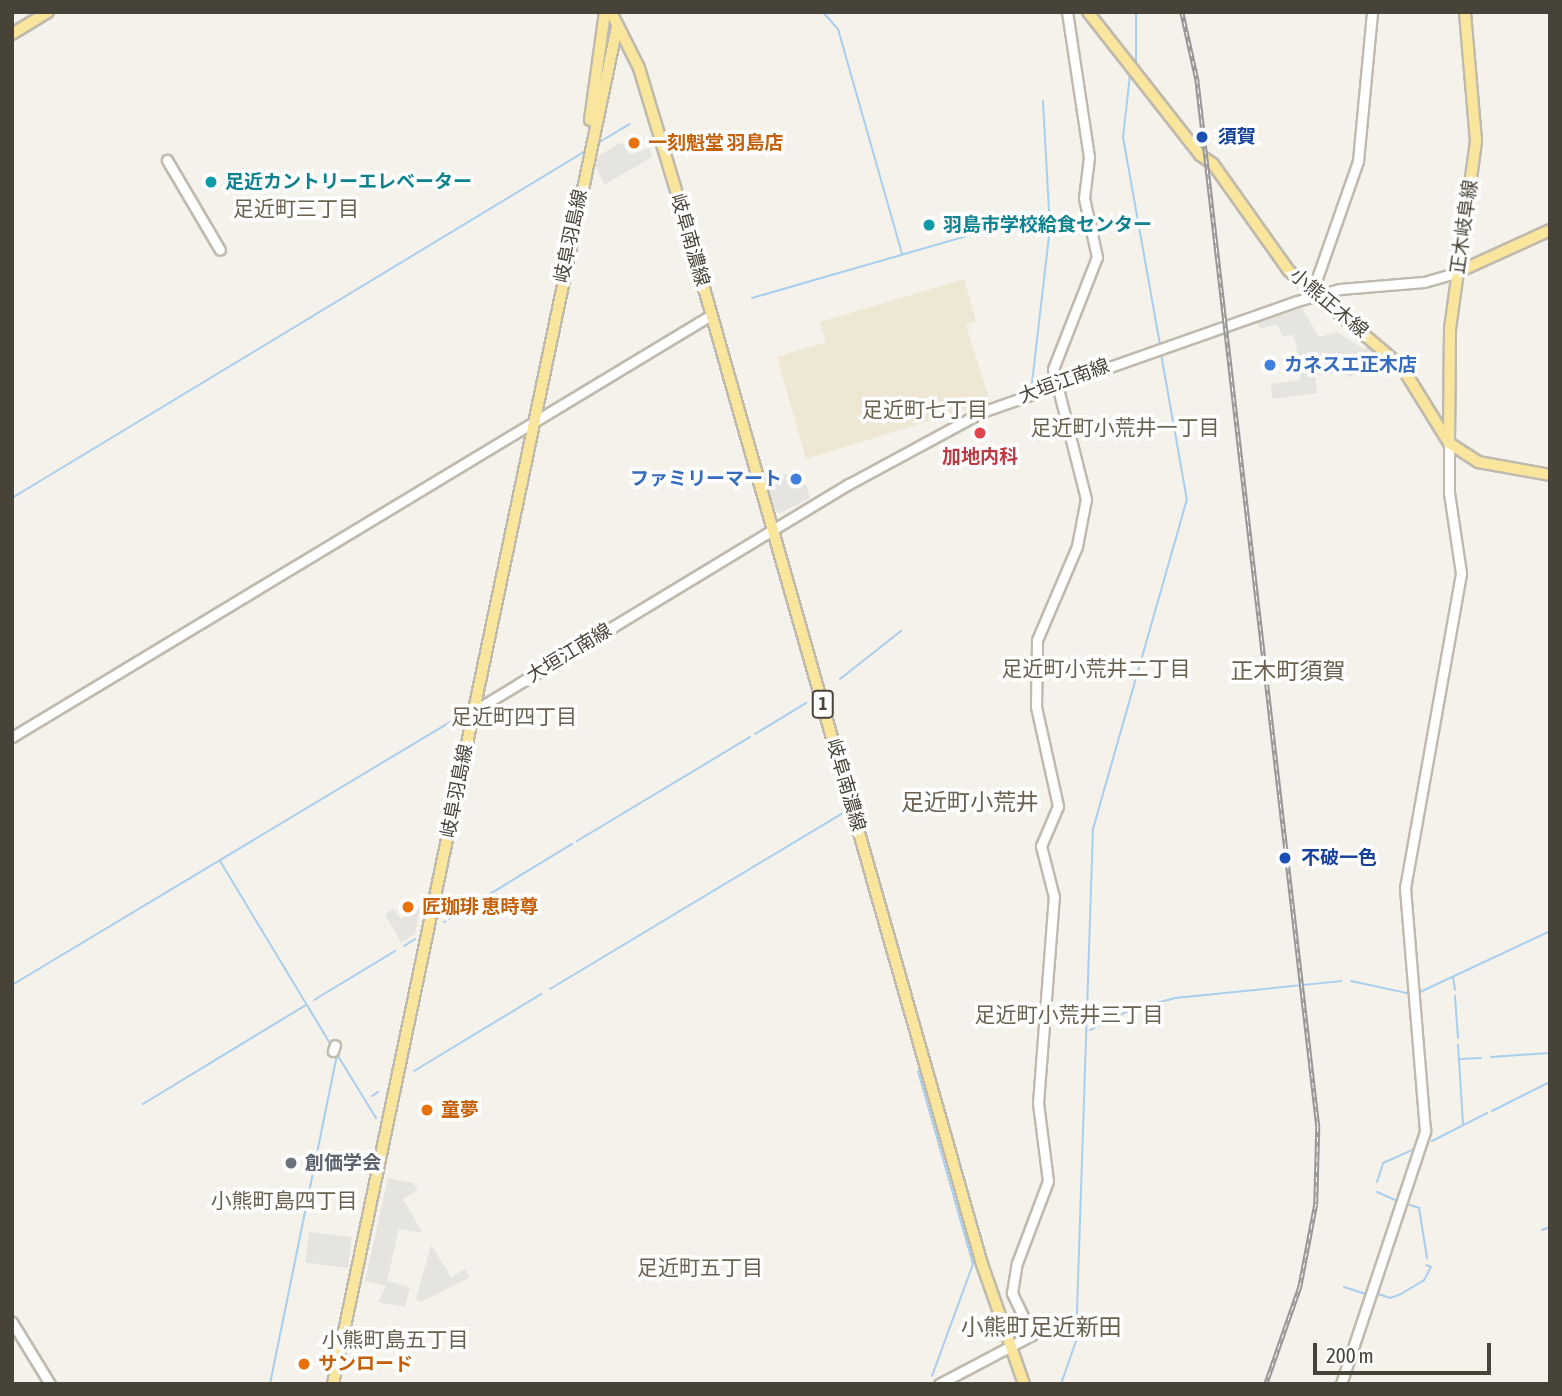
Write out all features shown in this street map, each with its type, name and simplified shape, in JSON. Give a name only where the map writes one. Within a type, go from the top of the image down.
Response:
[{"type":"main road","points":[[12,34],[48,12]]},
{"type":"main road","name":"岐阜羽島線","points":[[587,157],[605,12]]},
{"type":"main road","name":"岐阜南濃線","points":[[611,12],[639,68],[1008,1347],[1024,1384]]},
{"type":"main road","points":[[617,26],[618,12]]},
{"type":"main road","name":"小熊正木線","points":[[1088,12],[1200,155],[1213,164],[1289,271],[1402,367],[1449,443],[1478,462],[1550,475]]},
{"type":"main road","name":"正木岐阜線","points":[[1449,443],[1450,330],[1476,141],[1465,12]]},
{"type":"main road","name":"岐阜羽島線","points":[[334,1384],[587,157],[617,26]]},
{"type":"main road","name":"大垣江南線","points":[[1458,272],[1550,230]]},
{"type":"street","points":[[939,1384],[1032,1335],[1012,1293],[1017,1263],[1048,1181],[1038,1103],[1054,897],[1041,846],[1058,806],[1036,707],[1037,640],[1077,546],[1086,499],[1053,384],[1054,358],[1097,257],[1084,198],[1089,157],[1067,12]]},
{"type":"street","points":[[1316,295],[1316,281],[1358,161],[1372,12]]},
{"type":"street","points":[[167,160],[220,250]]},
{"type":"street","name":"大垣江南線","points":[[472,712],[903,452],[982,412],[1053,384],[1316,295],[1424,282],[1458,272]]},
{"type":"street","points":[[12,737],[711,315]]},
{"type":"street","points":[[1341,1384],[1425,1131],[1405,888],[1461,573],[1449,493],[1449,443]]},
{"type":"street","points":[[12,1322],[50,1384]]},
{"type":"shaded area","points":[[622,142],[629,154],[649,148],[652,157],[604,185],[596,167],[598,156]]},
{"type":"shaded area","points":[[964,279],[976,321],[966,325],[990,402],[806,459],[777,357],[826,342],[820,322]]},
{"type":"shaded area","points":[[1302,308],[1319,337],[1337,332],[1364,349],[1373,343],[1383,354],[1349,378],[1338,364],[1335,373],[1315,376],[1317,393],[1272,399],[1271,384],[1300,380],[1296,343],[1293,335],[1282,336],[1277,324],[1260,329],[1257,322]]},
{"type":"shaded area","points":[[790,473],[794,487],[806,484],[810,498],[780,513],[773,508],[766,480]]},
{"type":"shaded area","points":[[420,907],[415,934],[401,943],[385,914],[394,909],[401,919]]},
{"type":"shaded area","points":[[388,1178],[413,1183],[418,1190],[403,1199],[423,1233],[399,1229],[387,1281],[410,1287],[405,1307],[378,1302],[386,1286],[365,1281]]},
{"type":"shaded area","points":[[309,1232],[352,1237],[348,1268],[305,1263]]},
{"type":"shaded area","points":[[431,1245],[451,1277],[465,1269],[470,1277],[421,1302],[416,1299]]},
{"type":"waterway","points":[[823,12],[838,29],[902,254]]},
{"type":"waterway","points":[[1136,12],[1136,64]]},
{"type":"waterway","points":[[1130,75],[1123,137],[1160,345]]},
{"type":"waterway","points":[[1032,383],[1050,228],[1043,101]]},
{"type":"waterway","points":[[598,143],[630,124]]},
{"type":"waterway","points":[[12,498],[587,150]]},
{"type":"waterway","points":[[752,298],[1032,217]]},
{"type":"waterway","points":[[1061,1384],[1076,1341],[1093,829],[1187,500],[1161,354]]},
{"type":"waterway","points":[[840,679],[901,631]]},
{"type":"waterway","points":[[755,734],[806,703]]},
{"type":"waterway","points":[[12,985],[460,716]]},
{"type":"waterway","points":[[577,841],[750,737]]},
{"type":"waterway","points":[[550,989],[844,812]]},
{"type":"waterway","points":[[444,922],[572,844]]},
{"type":"waterway","points":[[220,861],[331,1045]]},
{"type":"waterway","points":[[1420,992],[1550,931]]},
{"type":"waterway","points":[[404,946],[415,939]]},
{"type":"waterway","points":[[314,1000],[395,951]]},
{"type":"waterway","points":[[1453,977],[1455,990]]},
{"type":"waterway","points":[[1090,1030],[1130,1010],[1175,998],[1341,981]]},
{"type":"waterway","points":[[1351,981],[1411,994]]},
{"type":"waterway","points":[[414,1071],[541,994]]},
{"type":"waterway","points":[[1455,996],[1458,1038]]},
{"type":"waterway","points":[[143,1104],[306,1005]]},
{"type":"waterway","points":[[1458,1045],[1463,1125]]},
{"type":"waterway","points":[[1491,1057],[1550,1053]]},
{"type":"waterway","points":[[270,1384],[337,1054]]},
{"type":"waterway","points":[[338,1056],[376,1118]]},
{"type":"waterway","points":[[1460,1059],[1481,1058]]},
{"type":"waterway","points":[[918,1071],[973,1264],[932,1376]]},
{"type":"waterway","points":[[1492,1111],[1550,1082]]},
{"type":"waterway","points":[[372,1096],[378,1092]]},
{"type":"waterway","points":[[1432,1141],[1487,1113]]},
{"type":"waterway","points":[[1377,1182],[1383,1163],[1416,1148]]},
{"type":"waterway","points":[[1377,1192],[1397,1201]]},
{"type":"waterway","points":[[1407,1204],[1419,1208],[1427,1258]]},
{"type":"waterway","points":[[1542,1230],[1550,1227]]},
{"type":"waterway","points":[[1375,1293],[1390,1298],[1401,1294],[1424,1280],[1431,1267],[1426,1265]]},
{"type":"waterway","points":[[1344,1287],[1365,1294]]},
{"type":"railway","points":[[1182,12],[1197,79],[1318,1127],[1316,1204],[1300,1287],[1266,1384]]},
{"type":"place","name":"須賀","points":[[1202,137]]},
{"type":"place","name":"一刻魁堂 羽島店","points":[[634,143]]},
{"type":"place","name":"足近カントリーエレベーター","points":[[211,182]]},
{"type":"place","name":"羽島市学校給食センター","points":[[929,225]]},
{"type":"place","name":"カネスエ正木店","points":[[1270,365]]},
{"type":"place","name":"加地内科","points":[[980,433]]},
{"type":"place","name":"ファミリーマート","points":[[796,479]]},
{"type":"place","name":"不破一色","points":[[1285,858]]},
{"type":"place","name":"匠珈琲 恵時尊","points":[[408,907]]},
{"type":"place","name":"童夢","points":[[427,1110]]},
{"type":"place","name":"創価学会","points":[[291,1163]]},
{"type":"place","name":"サンロード","points":[[304,1364]]},
{"type":"district","name":"足近町三丁目","points":[[296,208]]},
{"type":"district","name":"足近町七丁目","points":[[925,409]]},
{"type":"district","name":"足近町小荒井一丁目","points":[[1125,427]]},
{"type":"district","name":"足近町小荒井二丁目","points":[[1096,668]]},
{"type":"district","name":"正木町須賀","points":[[1288,671]]},
{"type":"district","name":"足近町四丁目","points":[[514,716]]},
{"type":"district","name":"足近町小荒井","points":[[970,802]]},
{"type":"district","name":"足近町小荒井三丁目","points":[[1069,1014]]},
{"type":"district","name":"小熊町島四丁目","points":[[284,1200]]},
{"type":"district","name":"足近町五丁目","points":[[700,1267]]},
{"type":"district","name":"小熊町足近新田","points":[[1041,1327]]},
{"type":"district","name":"小熊町島五丁目","points":[[395,1339]]}]
